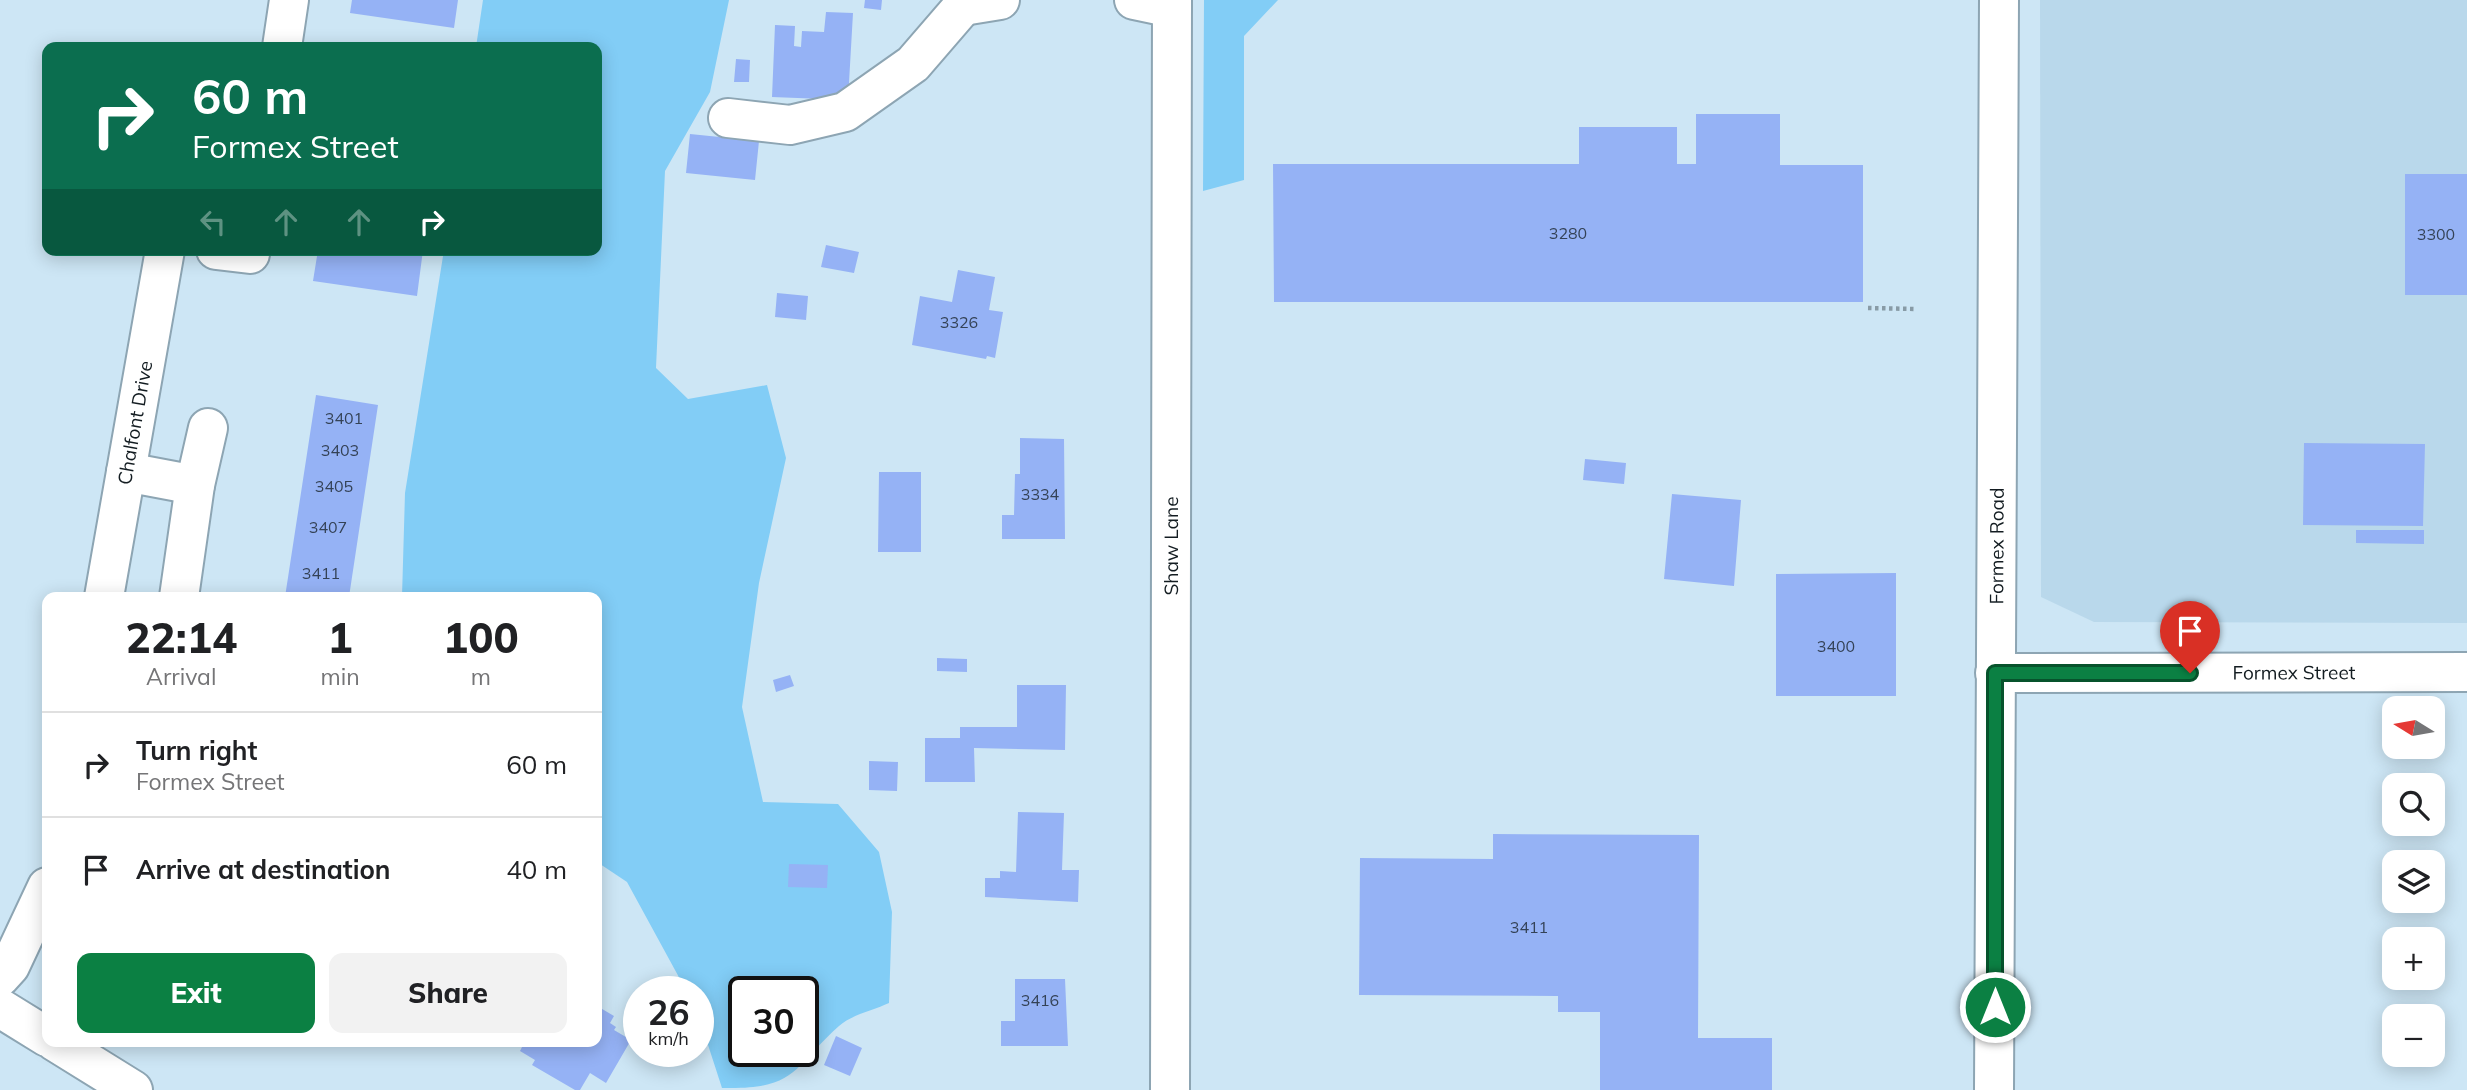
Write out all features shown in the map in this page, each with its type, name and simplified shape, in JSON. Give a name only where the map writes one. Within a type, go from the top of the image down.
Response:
[{"type":"street","points":[[283,42],[289,0]]},
{"type":"street","points":[[728,118],[790,125],[845,112],[913,64],[963,3],[1000,0]]},
{"type":"street","points":[[1134,0],[1172,4]]},
{"type":"street","name":"Formex Road","points":[[1994,1090],[1999,0]]},
{"type":"street","name":"Shaw Lane","points":[[1170,1090],[1172,4]]},
{"type":"street","name":"Chalfont Drive","points":[[105,592],[163,256]]},
{"type":"street","points":[[179,592],[195,485],[208,428]]},
{"type":"street","points":[[126,472],[195,485]]},
{"type":"street","name":"Formex Street","points":[[1995,673],[2467,672]]},
{"type":"street","points":[[0,977],[10,966],[42,898]]},
{"type":"street","points":[[0,1008],[42,1034]]},
{"type":"street","points":[[64,1047],[133,1090]]},
{"type":"path","points":[[1868,308],[1916,309]]},
{"type":"shaded area","points":[[483,0],[729,0],[710,92],[665,171],[656,368],[688,399],[767,385],[786,458],[759,583],[742,707],[763,802],[838,804],[879,852],[892,912],[889,1003],[844,1022],[819,1046],[819,976],[728,976],[728,1067],[799,1067],[780,1080],[766,1085],[722,1088],[714,1063],[714,976],[678,976],[627,882],[602,865],[602,592],[402,592],[405,493],[443,256],[602,256],[602,42],[477,42]]},
{"type":"shaded area","points":[[1204,0],[1278,0],[1244,36],[1244,180],[1203,191]]},
{"type":"shaded area","points":[[2040,0],[2467,0],[2467,623],[2094,622],[2041,597]]},
{"type":"building","points":[[352,0],[458,0],[454,28],[350,13]]},
{"type":"building","points":[[865,0],[882,0],[881,10],[864,8]]},
{"type":"building","points":[[826,12],[853,13],[848,100],[772,97],[775,25],[795,26],[794,46],[801,47],[802,31],[824,32]]},
{"type":"building","points":[[736,59],[750,60],[749,82],[734,82]]},
{"type":"building","points":[[1696,114],[1780,114],[1780,165],[1863,165],[1863,302],[1274,302],[1273,164],[1579,164],[1579,127],[1677,127],[1677,164],[1696,164]]},
{"type":"building","points":[[690,134],[759,141],[755,180],[686,173]]},
{"type":"building","points":[[2405,174],[2467,174],[2467,295],[2405,295]]},
{"type":"building","points":[[826,245],[859,252],[854,273],[821,267]]},
{"type":"building","points":[[317,256],[422,256],[417,296],[313,281]]},
{"type":"building","points":[[958,270],[995,277],[989,310],[1003,312],[995,358],[987,356],[986,359],[912,345],[920,296],[952,302]]},
{"type":"building","points":[[777,293],[808,296],[806,320],[775,317]]},
{"type":"building","points":[[316,395],[378,405],[350,592],[286,592]]},
{"type":"building","points":[[1020,438],[1064,439],[1065,539],[1002,539],[1002,515],[1014,515],[1015,474],[1020,474]]},
{"type":"building","points":[[2304,443],[2425,444],[2423,526],[2303,525]]},
{"type":"building","points":[[1585,459],[1626,463],[1624,484],[1583,480]]},
{"type":"building","points":[[879,472],[921,472],[921,552],[878,552]]},
{"type":"building","points":[[1672,494],[1741,500],[1734,586],[1664,579]]},
{"type":"building","points":[[2356,530],[2424,530],[2424,544],[2356,543]]},
{"type":"building","points":[[1896,573],[1896,696],[1776,696],[1776,574]]},
{"type":"building","points":[[937,658],[967,659],[967,672],[937,671]]},
{"type":"building","points":[[790,675],[794,686],[776,692],[773,680]]},
{"type":"building","points":[[1017,685],[1066,685],[1065,750],[974,748],[975,782],[925,782],[925,738],[960,738],[960,727],[1017,727]]},
{"type":"building","points":[[869,761],[898,762],[897,791],[869,790]]},
{"type":"building","points":[[1018,812],[1064,813],[1062,870],[1079,870],[1078,902],[985,897],[985,878],[1000,878],[1000,871],[1016,872]]},
{"type":"building","points":[[1493,834],[1699,835],[1698,1038],[1772,1038],[1772,1090],[1600,1090],[1600,1012],[1558,1012],[1558,996],[1359,995],[1360,858],[1493,859]]},
{"type":"building","points":[[789,864],[828,865],[827,888],[788,887]]},
{"type":"building","points":[[1015,979],[1065,979],[1068,1046],[1001,1046],[1001,1021],[1015,1021]]},
{"type":"building","points":[[602,1009],[614,1016],[610,1023],[616,1027],[614,1030],[623,1035],[623,1054],[606,1083],[590,1073],[580,1090],[575,1090],[532,1065],[535,1060],[520,1051],[522,1047],[602,1047]]},
{"type":"building","points":[[836,1036],[862,1048],[850,1076],[824,1065]]},
{"type":"route","points":[[1995,1007],[1995,673],[2190,673]]}]
